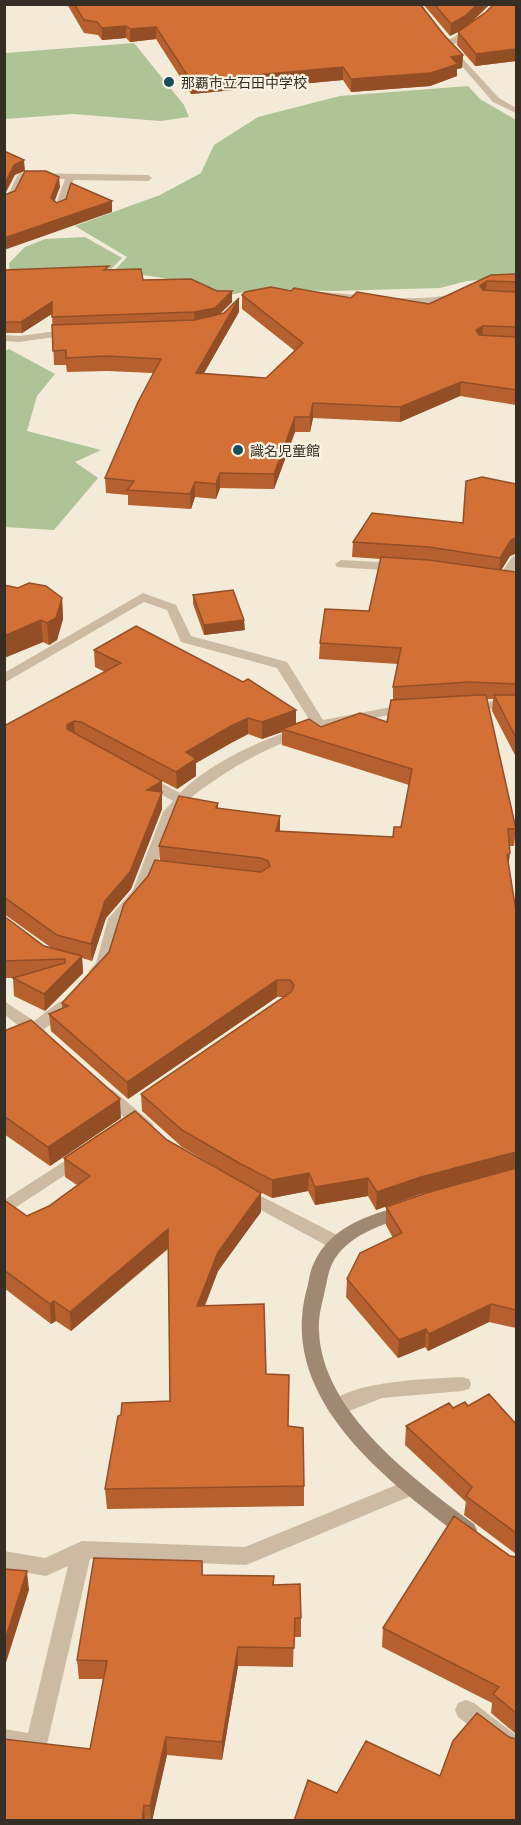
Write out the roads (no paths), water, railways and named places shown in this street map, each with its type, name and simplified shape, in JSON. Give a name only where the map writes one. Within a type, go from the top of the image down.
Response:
[{"type":"main road","points":[[420,1207],[360,1228],[337,1243],[322,1264],[310,1309],[308,1333],[313,1359],[352,1431],[378,1459],[411,1487],[480,1539]]},
{"type":"street","points":[[448,44],[469,32],[500,4]]},
{"type":"street","points":[[442,37],[496,100],[516,111]]},
{"type":"street","points":[[4,201],[11,199],[21,176],[148,178]]},
{"type":"street","points":[[59,209],[70,177]]},
{"type":"street","points":[[306,294],[414,301],[449,299],[468,292]]},
{"type":"street","points":[[4,338],[79,332]]},
{"type":"street","points":[[516,560],[498,579],[516,582]]},
{"type":"street","points":[[341,564],[406,568]]},
{"type":"street","points":[[4,679],[143,597],[172,608],[186,639],[282,665],[319,724]]},
{"type":"street","points":[[448,705],[516,706]]},
{"type":"street","points":[[34,1028],[54,1016],[79,989],[92,968],[103,964],[116,919],[140,891],[154,870],[170,812],[190,791],[241,756],[294,733],[319,724],[426,706]]},
{"type":"street","points":[[134,774],[182,800]]},
{"type":"street","points":[[4,1006],[51,1043]]},
{"type":"street","points":[[93,1081],[133,1112],[160,1139]]},
{"type":"street","points":[[117,1132],[133,1112]]},
{"type":"street","points":[[4,1209],[98,1145]]},
{"type":"street","points":[[232,1186],[337,1243]]},
{"type":"street","points":[[337,1407],[361,1396],[382,1390],[462,1384]]},
{"type":"street","points":[[4,1560],[46,1567],[82,1550],[246,1556],[411,1487]]},
{"type":"street","points":[[4,1739],[36,1744],[82,1550]]},
{"type":"street","points":[[466,1710],[516,1747]]},
{"type":"place","name":"那覇市立石田中学校","points":[[169,82]]},
{"type":"place","name":"識名児童館","points":[[238,450]]}]
